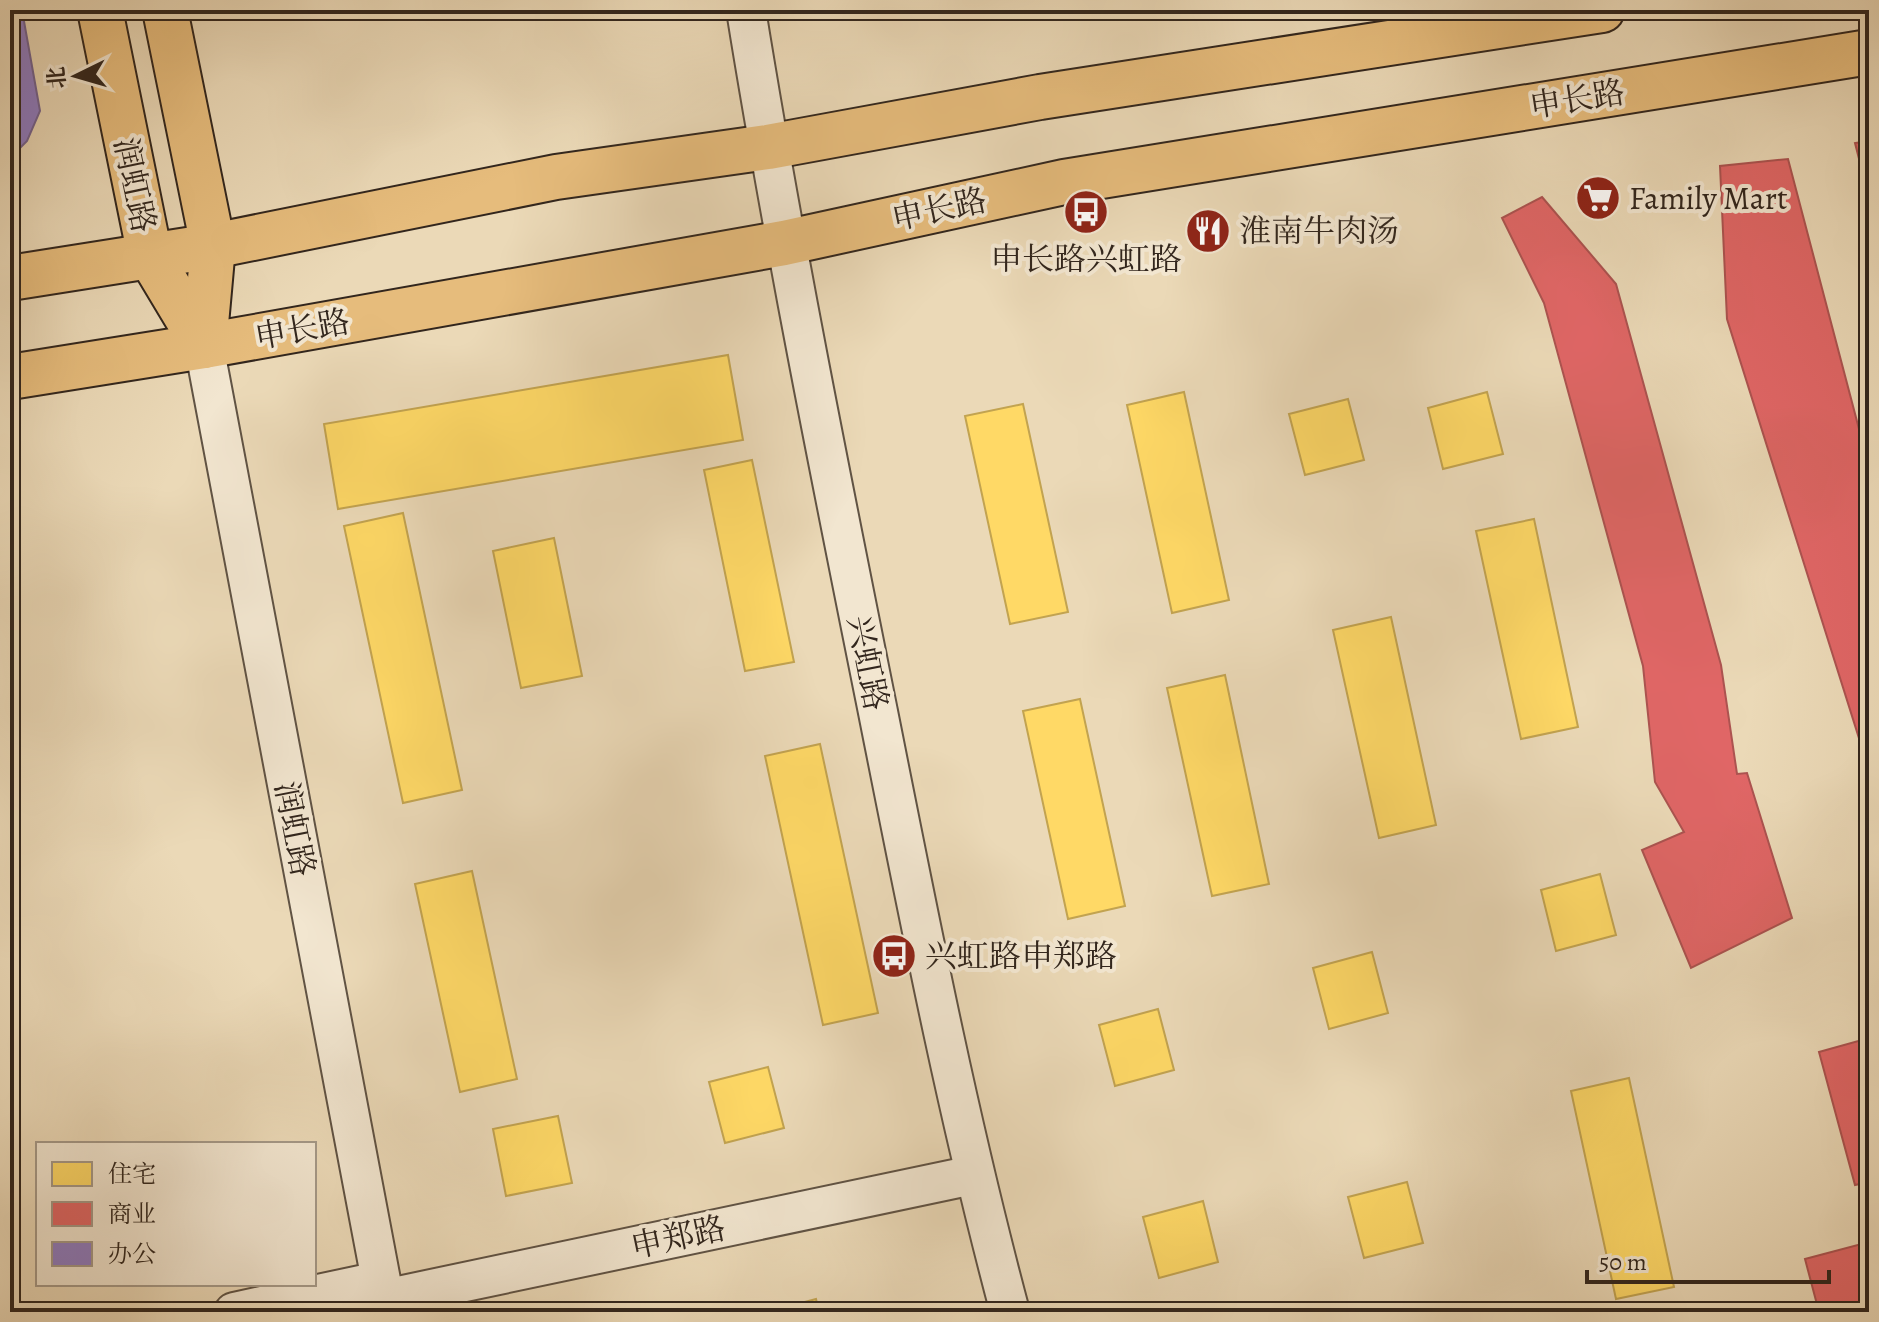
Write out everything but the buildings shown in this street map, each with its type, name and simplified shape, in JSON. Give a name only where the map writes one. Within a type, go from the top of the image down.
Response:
[{"type":"main road","name":"润虹路","points":[[100,10],[150,256],[204,346]]},
{"type":"main road","name":"润虹路","points":[[165,10],[213,246],[204,346]]},
{"type":"main road","points":[[10,278],[213,246],[556,177],[768,147],[1040,97],[1602,10]]},
{"type":"main road","name":"申长路","points":[[10,377],[204,346],[784,243],[1064,182],[1869,52]]},
{"type":"street","name":"兴虹路","points":[[746,10],[784,243],[973,1175],[1010,1312]]},
{"type":"street","name":"润虹路","points":[[204,346],[383,1297]]},
{"type":"street","name":"申郑路","points":[[234,1312],[383,1297],[973,1175]]},
{"type":"place","name":"Family Mart","points":[[1598,198]]},
{"type":"place","name":"申长路兴虹路","points":[[1086,212]]},
{"type":"place","name":"淮南牛肉汤","points":[[1208,231]]},
{"type":"place","name":"兴虹路申郑路","points":[[894,956]]}]
